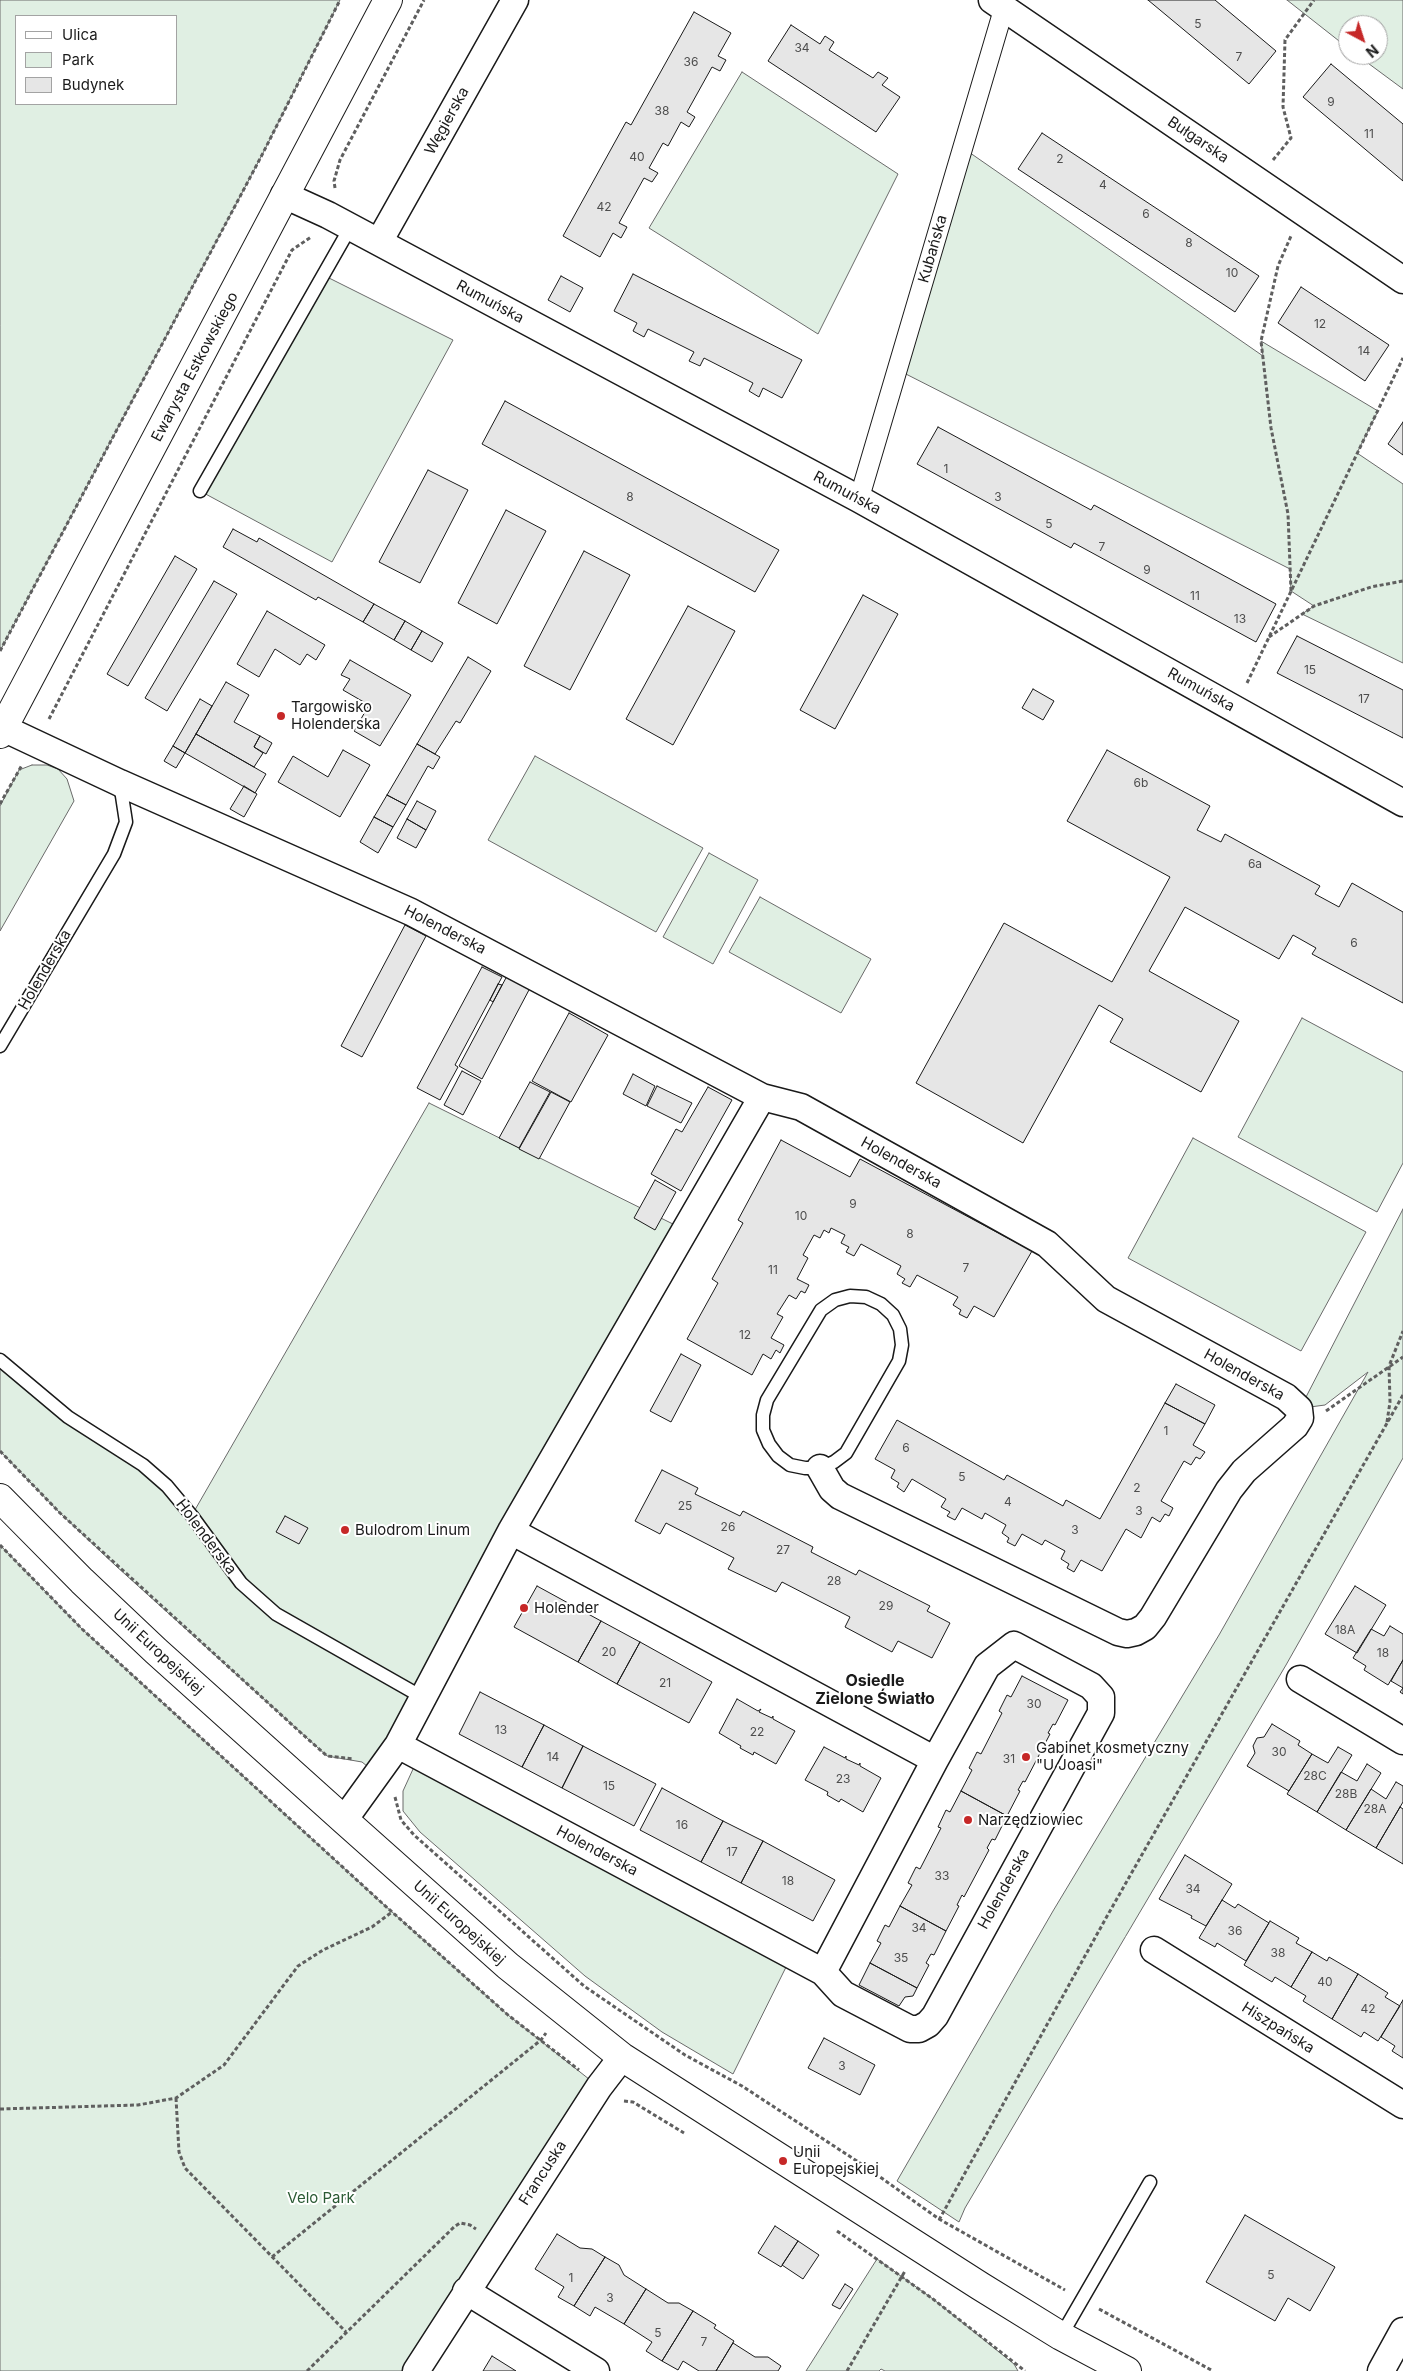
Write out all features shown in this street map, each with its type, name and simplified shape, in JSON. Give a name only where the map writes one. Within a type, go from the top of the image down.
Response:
[{"type":"main road","name":"Ewarysta Estkowskiego","points":[[2,731],[388,0]]},
{"type":"main road","name":"Unii Europejskiej","points":[[0,1498],[76,1575],[156,1651],[344,1820],[508,1966],[622,2057],[1061,2336],[1127,2371]]},
{"type":"street","name":"Węgierska","points":[[379,242],[515,0]]},
{"type":"street","name":"Bułgarska","points":[[1001,3],[1403,280]]},
{"type":"street","name":"Kubańska","points":[[859,499],[1001,3]]},
{"type":"street","name":"Rumuńska","points":[[284,195],[379,242],[859,499],[1403,803]]},
{"type":"street","name":"Holenderska","points":[[2,731],[411,912],[762,1097],[801,1107],[1047,1244],[1106,1300],[1286,1397],[1299,1410],[1300,1418]]},
{"type":"street","points":[[344,1820],[398,1745],[511,1531],[762,1097]]},
{"type":"street","points":[[820,1468],[832,1490],[840,1496],[1118,1632],[1127,1634],[1145,1627],[1153,1617],[1229,1490],[1244,1470],[1295,1426],[1300,1418]]},
{"type":"street","points":[[511,1531],[935,1760]]},
{"type":"street","name":"Holenderska","points":[[398,1745],[823,1972],[843,1994],[900,2025],[910,2029],[919,2029],[928,2024],[934,2016],[1101,1713],[1101,1697],[1091,1686],[1014,1645],[987,1666],[823,1972]]},
{"type":"street","points":[[1300,1679],[1403,1741]]},
{"type":"street","name":"Hiszpańska","points":[[1154,1950],[1403,2105]]},
{"type":"street","name":"Francuska","points":[[416,2371],[599,2087],[622,2057]]},
{"type":"street","points":[[466,2291],[596,2371]]},
{"type":"street","points":[[1380,2371],[1403,2331]]},
{"type":"lane","points":[[200,491],[339,221]]},
{"type":"lane","name":"Holenderska","points":[[0,1046],[114,854],[126,822],[120,782]]},
{"type":"lane","points":[[850,1296],[866,1297],[881,1304],[893,1315],[900,1329],[902,1345],[899,1361],[846,1453],[834,1462],[820,1468],[790,1465],[778,1456],[769,1444],[763,1430],[763,1415],[767,1400],[821,1310],[835,1300],[850,1296]]},
{"type":"lane","name":"Holenderska","points":[[0,1360],[68,1417],[143,1465],[167,1486],[242,1583],[276,1614],[422,1698]]},
{"type":"lane","points":[[1061,2336],[1150,2182]]},
{"type":"path","points":[[0,651],[263,153],[340,0]]},
{"type":"path","points":[[52,714],[292,250],[339,221],[338,199],[334,181],[340,160],[424,0]]},
{"type":"path","points":[[1256,180],[1291,138],[1283,107],[1285,40],[1314,0]]},
{"type":"path","points":[[1290,591],[1288,514],[1272,428],[1261,341],[1278,266],[1302,211]]},
{"type":"path","points":[[1234,709],[1403,358]]},
{"type":"path","points":[[1269,637],[1314,606],[1371,587],[1403,581]]},
{"type":"path","points":[[1387,1425],[1390,1402],[1389,1366],[1403,1331]]},
{"type":"path","points":[[1300,1418],[1328,1411],[1403,1357]]},
{"type":"path","points":[[847,2371],[920,2248],[940,2219],[1110,1909],[1403,1395]]},
{"type":"path","points":[[0,1451],[60,1513],[116,1566],[327,1756],[362,1762],[395,1788],[396,1805],[401,1820],[414,1835],[584,1986],[685,2055],[742,2086],[866,2166],[940,2219],[965,2233]]},
{"type":"path","points":[[0,2109],[138,2105],[176,2098],[224,2065],[298,1966],[323,1950],[372,1927],[392,1912]]},
{"type":"path","points":[[272,2256],[541,2040]]},
{"type":"path","points":[[176,2098],[179,2152],[185,2168],[346,2332]]},
{"type":"path","points":[[307,2371],[438,2242],[460,2223],[470,2225],[496,2245]]},
{"type":"green space","points":[[0,0],[340,0],[263,153],[0,651]]},
{"type":"green space","points":[[1287,0],[1403,0],[1403,89],[1371,65],[1388,65],[1388,15],[1338,15],[1338,40]]},
{"type":"green space","points":[[742,72],[898,174],[818,334],[649,228]]},
{"type":"green space","points":[[963,148],[1263,356],[1261,341],[1378,411],[1357,453],[1403,484],[1403,663],[1302,614],[1314,606],[1291,591],[1290,569],[898,370]]},
{"type":"green space","points":[[323,275],[453,340],[332,562],[200,491]]},
{"type":"green space","points":[[535,756],[703,848],[656,932],[488,840]]},
{"type":"green space","points":[[32,765],[47,765],[58,769],[67,779],[74,801],[0,931],[0,806],[19,770]]},
{"type":"green space","points":[[709,853],[758,880],[713,964],[663,937]]},
{"type":"green space","points":[[760,897],[871,959],[841,1013],[729,952]]},
{"type":"green space","points":[[1302,1018],[1403,1072],[1403,1163],[1377,1212],[1238,1137]]},
{"type":"green space","points":[[429,1103],[685,1230],[378,1775],[362,1762],[327,1756],[116,1566],[60,1513],[0,1451],[0,1360],[143,1465],[192,1515]]},
{"type":"green space","points":[[1193,1138],[1366,1232],[1301,1351],[1128,1258]]},
{"type":"green space","points":[[1403,1209],[1403,1458],[1286,1665],[965,2208],[959,2222],[897,2181],[1053,1911],[1219,1635],[1368,1372],[1325,1405],[1310,1407],[1306,1397]]},
{"type":"green space","name":"Velo Park","points":[[0,1545],[82,1629],[382,1903],[508,2015],[599,2087],[416,2371],[0,2371]]},
{"type":"green space","points":[[419,1756],[792,1955],[733,2074],[662,2032],[585,1976],[420,1832],[403,1811],[403,1791]]},
{"type":"green space","points":[[877,2259],[933,2299],[1014,2364],[1018,2371],[885,2371],[881,2369],[879,2371],[806,2371]]},
{"type":"building","points":[[1148,0],[1215,0],[1276,51],[1249,84]]},
{"type":"building","points":[[694,12],[731,33],[718,56],[726,60],[720,71],[712,67],[687,112],[695,117],[689,127],[681,122],[668,146],[663,143],[649,168],[658,173],[652,182],[644,178],[619,223],[627,227],[621,238],[613,233],[600,257],[563,236],[626,122],[631,125]]},
{"type":"building","points":[[791,25],[820,44],[825,36],[834,42],[829,50],[873,78],[878,72],[888,78],[882,85],[900,97],[876,132],[768,61]]},
{"type":"building","points":[[1331,64],[1403,124],[1403,181],[1303,97]]},
{"type":"building","points":[[1042,133],[1259,276],[1235,312],[1018,169]]},
{"type":"building","points":[[633,274],[802,360],[782,398],[763,388],[759,397],[749,391],[753,383],[704,358],[700,366],[689,361],[694,352],[648,329],[644,337],[633,331],[637,323],[614,311]]},
{"type":"building","points":[[561,276],[583,288],[570,312],[548,300]]},
{"type":"building","points":[[1301,287],[1389,345],[1365,381],[1278,323]]},
{"type":"building","points":[[505,401],[779,550],[755,592],[482,444]]},
{"type":"building","points":[[1403,422],[1403,455],[1388,444]]},
{"type":"building","points":[[938,427],[1091,510],[1094,505],[1276,604],[1256,642],[1074,543],[1071,548],[917,464]]},
{"type":"building","points":[[428,470],[468,490],[420,583],[379,562]]},
{"type":"building","points":[[506,510],[546,531],[497,624],[458,603]]},
{"type":"building","points":[[233,529],[257,542],[259,538],[374,604],[363,622],[318,597],[316,600],[223,547]]},
{"type":"building","points":[[584,551],[630,575],[570,690],[524,666]]},
{"type":"building","points":[[175,556],[197,569],[128,686],[107,674]]},
{"type":"building","points":[[214,581],[237,594],[167,711],[145,698]]},
{"type":"building","points":[[863,595],[898,614],[835,729],[800,710]]},
{"type":"building","points":[[374,604],[405,621],[394,640],[363,622]]},
{"type":"building","points":[[688,606],[735,631],[673,745],[626,719]]},
{"type":"building","points":[[267,611],[325,645],[316,660],[307,654],[300,665],[275,649],[259,677],[237,664]]},
{"type":"building","points":[[405,621],[422,631],[411,650],[394,640]]},
{"type":"building","points":[[422,631],[443,643],[432,662],[411,650]]},
{"type":"building","points":[[1297,636],[1403,690],[1403,738],[1277,673]]},
{"type":"building","points":[[468,657],[491,671],[460,723],[456,721],[435,754],[417,744]]},
{"type":"building","points":[[350,660],[411,695],[380,746],[354,731],[369,705],[343,690],[350,679],[341,675]]},
{"type":"building","points":[[226,682],[249,695],[234,722],[260,736],[254,747],[263,753],[254,767],[196,734]]},
{"type":"building","points":[[1033,689],[1054,701],[1043,720],[1022,708]]},
{"type":"building","points":[[200,699],[212,706],[185,753],[173,746]]},
{"type":"building","points":[[196,734],[266,774],[255,793],[185,753]]},
{"type":"building","points":[[260,736],[272,743],[266,754],[254,747]]},
{"type":"building","points":[[417,744],[440,757],[433,769],[428,766],[406,805],[387,795]]},
{"type":"building","points":[[173,746],[185,753],[176,768],[164,761]]},
{"type":"building","points":[[343,750],[370,765],[340,817],[278,782],[293,756],[328,777]]},
{"type":"building","points":[[1107,750],[1210,806],[1197,830],[1221,842],[1225,834],[1320,886],[1315,894],[1339,907],[1352,883],[1403,912],[1403,1003],[1312,954],[1316,948],[1293,935],[1279,959],[1185,907],[1149,971],[1239,1021],[1201,1092],[1110,1042],[1123,1019],[1099,1005],[1023,1143],[916,1083],[1004,923],[1112,982],[1170,877],[1067,821]]},
{"type":"building","points":[[244,786],[257,794],[244,817],[230,809]]},
{"type":"building","points":[[387,795],[406,805],[393,827],[374,817]]},
{"type":"building","points":[[417,801],[436,811],[426,830],[407,819]]},
{"type":"building","points":[[374,817],[393,827],[378,853],[360,842]]},
{"type":"building","points":[[407,819],[426,830],[416,848],[397,838]]},
{"type":"building","points":[[405,925],[426,936],[362,1057],[341,1046]]},
{"type":"building","points":[[482,967],[502,977],[455,1065],[458,1067],[440,1100],[417,1088]]},
{"type":"building","points":[[507,976],[530,988],[482,1079],[459,1066]]},
{"type":"building","points":[[498,984],[502,985],[493,1002],[490,1000]]},
{"type":"building","points":[[569,1013],[608,1035],[571,1102],[532,1081]]},
{"type":"building","points":[[462,1071],[481,1081],[463,1115],[444,1105]]},
{"type":"building","points":[[633,1074],[655,1086],[646,1106],[623,1094]]},
{"type":"building","points":[[530,1082],[550,1092],[519,1148],[499,1138]]},
{"type":"building","points":[[657,1086],[692,1103],[681,1123],[647,1106]]},
{"type":"building","points":[[708,1087],[732,1100],[681,1191],[651,1174],[676,1129],[682,1132]]},
{"type":"building","points":[[551,1092],[570,1102],[539,1159],[519,1149]]},
{"type":"building","points":[[781,1140],[850,1177],[860,1159],[1032,1251],[994,1317],[974,1306],[967,1318],[959,1314],[961,1310],[953,1305],[958,1297],[917,1275],[910,1287],[902,1283],[905,1279],[897,1274],[901,1266],[861,1244],[854,1256],[846,1252],[849,1247],[841,1243],[845,1235],[831,1228],[829,1233],[824,1230],[820,1238],[814,1235],[803,1255],[808,1258],[797,1279],[809,1285],[805,1293],[801,1291],[796,1299],[789,1295],[777,1314],[783,1317],[771,1338],[784,1345],[780,1353],[776,1350],[771,1359],[763,1354],[752,1375],[687,1339],[718,1283],[712,1279],[743,1223],[738,1220]]},
{"type":"building","points":[[655,1180],[676,1192],[655,1230],[634,1218]]},
{"type":"building","points":[[681,1354],[701,1365],[671,1422],[650,1411]]},
{"type":"building","points":[[1176,1384],[1215,1405],[1205,1424],[1165,1403]]},
{"type":"building","points":[[1165,1403],[1205,1424],[1193,1445],[1205,1452],[1200,1459],[1196,1457],[1191,1465],[1184,1461],[1161,1501],[1173,1508],[1169,1516],[1165,1514],[1160,1522],[1152,1517],[1141,1538],[1126,1529],[1102,1571],[1081,1560],[1074,1572],[1067,1568],[1069,1564],[1061,1559],[1065,1551],[1045,1540],[1042,1545],[1022,1534],[1015,1546],[1007,1542],[1009,1538],[1002,1533],[1006,1525],[985,1513],[982,1519],[962,1508],[955,1520],[947,1516],[950,1512],[941,1507],[946,1499],[912,1479],[904,1492],[897,1487],[899,1483],[891,1478],[895,1470],[875,1459],[897,1420],[1004,1480],[1007,1475],[1063,1506],[1066,1500],[1100,1519]]},
{"type":"building","points":[[662,1470],[698,1488],[695,1494],[740,1516],[743,1511],[813,1547],[811,1552],[856,1575],[859,1570],[930,1606],[927,1611],[950,1623],[932,1658],[898,1641],[892,1652],[845,1627],[850,1617],[782,1582],[776,1592],[728,1569],[734,1558],[666,1523],[660,1534],[635,1521]]},
{"type":"building","points":[[285,1516],[308,1528],[299,1544],[276,1532]]},
{"type":"building","points":[[537,1586],[601,1621],[578,1662],[514,1627]]},
{"type":"building","points":[[1355,1586],[1386,1605],[1357,1653],[1325,1634]]},
{"type":"building","points":[[601,1621],[640,1642],[617,1684],[578,1662]]},
{"type":"building","points":[[1390,1626],[1403,1634],[1403,1660],[1388,1685],[1364,1670],[1366,1666],[1353,1658],[1371,1629],[1384,1636]]},
{"type":"building","points":[[640,1642],[712,1682],[689,1723],[617,1684]]},
{"type":"building","points":[[1403,1660],[1403,1688],[1391,1681]]},
{"type":"building","points":[[1022,1676],[1068,1700],[1055,1725],[1053,1724],[1048,1733],[1050,1734],[1025,1782],[1023,1781],[1018,1790],[1020,1791],[1007,1816],[961,1791],[972,1770],[969,1768],[977,1752],[981,1754],[1002,1713],[999,1711],[1007,1695],[1011,1697]]},
{"type":"building","points":[[480,1692],[544,1725],[522,1767],[459,1734]]},
{"type":"building","points":[[737,1699],[758,1711],[761,1709],[759,1712],[772,1718],[773,1716],[773,1719],[795,1731],[776,1764],[754,1752],[753,1755],[740,1748],[741,1746],[719,1733]]},
{"type":"building","points":[[1272,1724],[1300,1741],[1298,1745],[1312,1754],[1289,1791],[1247,1766],[1255,1753],[1253,1746],[1257,1738],[1264,1737]]},
{"type":"building","points":[[544,1725],[583,1746],[562,1788],[522,1767]]},
{"type":"building","points":[[583,1746],[656,1784],[634,1826],[562,1788]]},
{"type":"building","points":[[824,1747],[845,1758],[846,1756],[846,1759],[859,1765],[860,1763],[860,1766],[881,1778],[863,1812],[841,1799],[839,1802],[827,1795],[828,1792],[805,1780]]},
{"type":"building","points":[[1338,1747],[1352,1755],[1317,1812],[1287,1794],[1312,1754],[1328,1763]]},
{"type":"building","points":[[1367,1764],[1381,1773],[1346,1830],[1317,1812],[1341,1772],[1357,1781]]},
{"type":"building","points":[[1396,1782],[1403,1786],[1403,1802],[1376,1848],[1346,1830],[1371,1789],[1386,1799]]},
{"type":"building","points":[[662,1788],[723,1821],[701,1862],[640,1830]]},
{"type":"building","points":[[961,1791],[1007,1816],[995,1840],[992,1839],[987,1848],[989,1850],[964,1897],[962,1895],[957,1905],[959,1906],[946,1931],[900,1906],[912,1885],[908,1883],[916,1867],[920,1869],[941,1828],[938,1827],[946,1810],[950,1812]]},
{"type":"building","points":[[1400,1807],[1403,1809],[1403,1864],[1376,1848]]},
{"type":"building","points":[[723,1821],[763,1841],[741,1883],[701,1862]]},
{"type":"building","points":[[763,1841],[835,1880],[813,1921],[741,1883]]},
{"type":"building","points":[[1185,1855],[1232,1884],[1206,1926],[1191,1918],[1192,1916],[1159,1899]]},
{"type":"building","points":[[1222,1900],[1235,1908],[1238,1904],[1269,1923],[1246,1961],[1217,1943],[1215,1947],[1199,1938]]},
{"type":"building","points":[[900,1906],[946,1931],[934,1955],[931,1954],[926,1963],[929,1965],[917,1988],[870,1963],[881,1943],[877,1941],[885,1925],[889,1927]]},
{"type":"building","points":[[1270,1921],[1299,1938],[1296,1943],[1312,1952],[1291,1987],[1275,1977],[1272,1982],[1244,1965]]},
{"type":"building","points":[[1312,1952],[1327,1961],[1329,1957],[1358,1974],[1332,2019],[1303,2001],[1306,1996],[1291,1987]]},
{"type":"building","points":[[870,1963],[917,1988],[913,1996],[905,1997],[899,2006],[859,1985]]},
{"type":"building","points":[[1358,1974],[1388,1993],[1385,1997],[1400,2006],[1378,2041],[1364,2032],[1361,2037],[1332,2019]]},
{"type":"building","points":[[1403,2000],[1403,2058],[1392,2051],[1395,2046],[1381,2037]]},
{"type":"building","points":[[824,2038],[875,2065],[860,2095],[808,2068]]},
{"type":"building","points":[[1245,2215],[1335,2267],[1310,2311],[1288,2298],[1275,2321],[1206,2282]]},
{"type":"building","points":[[775,2226],[798,2241],[781,2267],[758,2253]]},
{"type":"building","points":[[557,2234],[580,2248],[592,2249],[605,2257],[574,2306],[558,2297],[564,2287],[535,2269]]},
{"type":"building","points":[[798,2241],[819,2255],[803,2279],[782,2265]]},
{"type":"building","points":[[605,2257],[619,2265],[624,2275],[646,2289],[624,2324],[595,2307],[590,2316],[574,2306]]},
{"type":"building","points":[[845,2284],[853,2289],[840,2309],[832,2305]]},
{"type":"building","points":[[646,2289],[668,2303],[679,2303],[693,2311],[662,2361],[646,2351],[652,2342],[624,2324]]},
{"type":"building","points":[[693,2311],[716,2325],[714,2328],[734,2341],[716,2371],[699,2371],[683,2361],[678,2370],[662,2361]]},
{"type":"building","points":[[733,2343],[755,2357],[768,2357],[781,2366],[778,2371],[716,2371]]},
{"type":"building","points":[[492,2356],[516,2371],[483,2371]]},
{"type":"place","name":"Targowisko Holenderska","points":[[281,716]]},
{"type":"place","name":"Bulodrom Linum","points":[[345,1530]]},
{"type":"place","name":"Holender","points":[[524,1608]]},
{"type":"place","name":"Gabinet kosmetyczny \"U Joasi\"","points":[[1026,1757]]},
{"type":"place","name":"Narzędziowiec","points":[[968,1820]]},
{"type":"place","name":"Unii Europejskiej","points":[[783,2161]]},
{"type":"district","name":"Osiedle Zielone Światło","points":[[875,1690]]}]
